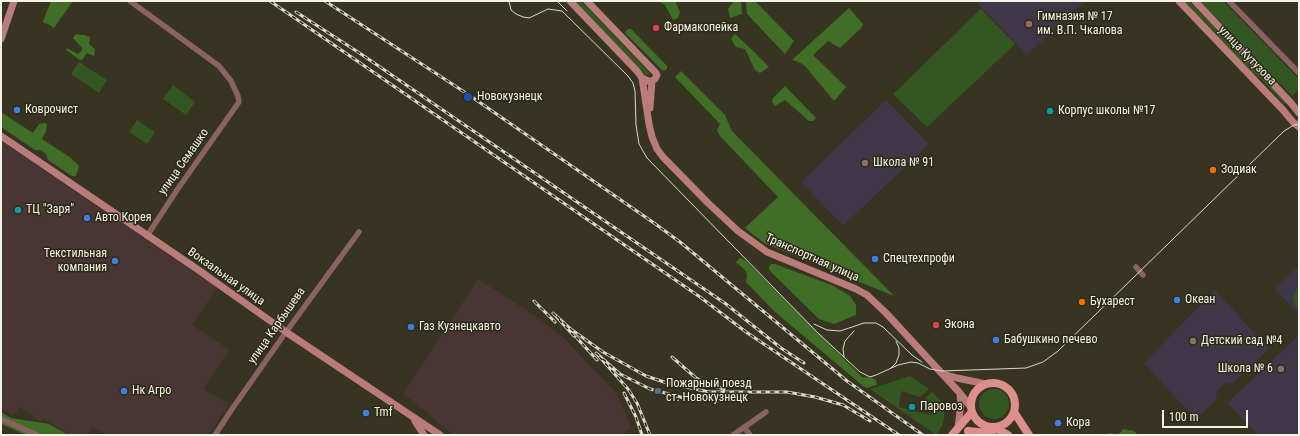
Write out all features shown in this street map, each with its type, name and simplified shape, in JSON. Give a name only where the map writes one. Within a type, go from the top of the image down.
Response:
[{"type":"main road","points":[[1,39],[14,1]]},
{"type":"main road","points":[[570,1],[642,78],[648,82],[654,78],[654,70],[587,1]]},
{"type":"main road","name":"улица Кутузова","points":[[1179,1],[1299,127]]},
{"type":"main road","name":"улица Кутузова","points":[[1194,1],[1286,97],[1299,113]]},
{"type":"main road","name":"Транспортная улица","points":[[642,78],[649,124],[655,143],[663,157],[738,231],[767,252],[867,295],[886,313],[942,373],[959,392],[971,409]]},
{"type":"main road","name":"Транспортная улица","points":[[649,124],[654,78]]},
{"type":"main road","name":"Вокзальная улица","points":[[1,136],[197,269],[412,418],[440,435]]},
{"type":"main road","points":[[942,373],[986,384],[997,383],[1008,388],[1015,400],[1014,412],[1007,423],[993,431],[965,433]]},
{"type":"main road","points":[[986,384],[979,387],[974,392],[971,399],[971,409],[974,418],[982,425],[993,431],[1008,435]]},
{"type":"main road","points":[[958,428],[961,403],[959,392]]},
{"type":"main road","points":[[952,435],[971,409]]},
{"type":"main road","points":[[1014,412],[1029,435]]},
{"type":"main road","points":[[412,418],[424,435]]},
{"type":"main road","points":[[965,433],[982,425]]},
{"type":"street","name":"улица Семашко","points":[[130,1],[219,66],[231,82],[238,96],[239,102],[177,190],[147,236]]},
{"type":"street","points":[[1229,1],[1299,73]]},
{"type":"street","name":"улица Карбышева","points":[[215,435],[286,332],[359,232]]},
{"type":"street","points":[[1136,267],[1143,275]]},
{"type":"street","points":[[733,435],[766,412]]},
{"type":"street","points":[[1,419],[37,435]]},
{"type":"street","points":[[744,427],[750,435]]},
{"type":"shaded area","name":"Гимназия № 17 им. В.П. Чкалова","points":[[1085,1],[1027,55],[976,2]]},
{"type":"shaded area","name":"Школа № 91","points":[[886,100],[929,144],[843,226],[801,182]]},
{"type":"shaded area","points":[[1,141],[217,288],[192,325],[230,350],[203,389],[229,404],[208,435],[105,435],[93,427],[88,435],[71,435],[43,419],[41,422],[20,407],[13,416],[1,408]]},
{"type":"shaded area","points":[[1299,266],[1299,315],[1275,289]]},
{"type":"shaded area","points":[[478,279],[537,317],[563,337],[616,393],[632,428],[621,435],[454,435],[441,426],[427,412],[420,408],[418,404],[403,394]]},
{"type":"shaded area","points":[[1215,290],[1269,349],[1232,384],[1226,382],[1216,392],[1217,399],[1197,418],[1194,418],[1144,363]]},
{"type":"shaded area","name":"Школа № 6","points":[[1299,335],[1299,435],[1258,435],[1227,403]]},
{"type":"green space","points":[[51,1],[73,1],[54,28],[43,21]]},
{"type":"green space","points":[[574,1],[581,1],[649,72],[649,75],[646,75]]},
{"type":"green space","points":[[658,1],[675,1],[680,12],[678,18],[673,20],[665,5]]},
{"type":"green space","points":[[734,1],[741,1],[742,14],[730,18],[728,9]]},
{"type":"green space","points":[[746,1],[754,1],[757,3],[794,41],[785,54],[747,14]]},
{"type":"green space","points":[[1182,1],[1189,1],[1287,103],[1284,104],[1261,79],[1251,72]]},
{"type":"green space","points":[[1200,1],[1223,1],[1299,79],[1299,89],[1292,96]]},
{"type":"green space","points":[[849,8],[863,24],[861,28],[840,48],[828,41],[813,55],[846,87],[834,101],[805,66],[792,60]]},
{"type":"green space","points":[[981,9],[1015,44],[927,127],[893,94]]},
{"type":"green space","points":[[628,29],[631,29],[667,66],[667,69],[664,71],[661,69],[626,34],[625,32]]},
{"type":"green space","points":[[76,34],[90,37],[89,44],[95,49],[94,56],[87,53],[82,60],[80,60],[66,50],[67,48],[78,54],[82,50],[73,38]]},
{"type":"green space","points":[[735,34],[769,67],[760,73],[755,70],[745,49],[736,47],[731,39]]},
{"type":"green space","points":[[79,62],[107,80],[99,93],[71,74]]},
{"type":"green space","points":[[681,71],[725,115],[732,131],[894,296],[764,243],[745,228],[778,197],[720,136],[717,130],[720,124],[675,77]]},
{"type":"green space","points":[[173,85],[195,102],[186,115],[163,99]]},
{"type":"green space","points":[[785,86],[816,118],[813,121],[809,121],[785,100],[775,106],[772,102],[773,98]]},
{"type":"green space","points":[[1,112],[33,133],[39,124],[45,123],[47,125],[46,131],[42,139],[71,158],[79,166],[76,176],[72,176],[48,160],[46,154],[40,150],[35,150],[1,127]]},
{"type":"green space","points":[[137,120],[155,132],[147,144],[129,132]]},
{"type":"green space","points":[[741,258],[746,261],[862,377],[873,378],[876,380],[877,385],[867,388],[863,386],[775,312],[746,282],[746,271],[736,262]]},
{"type":"green space","points":[[771,264],[775,264],[834,286],[850,296],[856,305],[856,315],[834,324],[819,319],[770,271],[769,267]]},
{"type":"green space","points":[[1299,286],[1299,311],[1293,298]]},
{"type":"green space","points":[[910,376],[929,389],[920,397],[901,391],[899,407],[931,415],[933,408],[924,400],[932,392],[940,400],[944,409],[942,426],[936,435],[870,389]]},
{"type":"green space","points":[[994,389],[1005,393],[1009,404],[1005,415],[994,419],[983,415],[979,404],[983,393]]},
{"type":"green space","points":[[1,412],[11,418],[49,424],[68,435],[26,435],[1,424]]},
{"type":"green space","points":[[1123,429],[1134,431],[1138,435],[1117,435]]},
{"type":"green space","points":[[1110,433],[1117,435],[1106,435]]},
{"type":"tram line","points":[[509,1],[511,10],[523,17],[529,18],[548,9],[562,11],[628,76],[633,83],[635,91],[636,125],[639,144],[647,158],[818,333],[860,372],[870,377],[898,365],[911,362],[918,363],[930,369],[942,371],[1026,368],[1043,362],[1058,351],[1284,131],[1294,125],[1299,124]]},
{"type":"tram line","points":[[557,1],[567,11]]},
{"type":"tram line","points":[[814,324],[827,330],[840,331],[864,323],[876,323],[883,327],[912,355],[922,362]]},
{"type":"tram line","points":[[844,357],[843,349],[845,341],[854,331]]},
{"type":"tram line","points":[[891,368],[896,363],[899,355],[899,348],[896,341]]},
{"type":"railway","points":[[270,1],[700,297],[746,332],[899,435]]},
{"type":"railway","points":[[325,1],[469,95],[654,223],[680,242],[847,381],[923,435]]},
{"type":"railway","points":[[296,12],[361,54],[726,304],[781,348],[804,363]]},
{"type":"railway","points":[[534,301],[555,322]]},
{"type":"railway","points":[[574,336],[553,313],[572,330],[603,352],[646,376],[667,383],[709,392],[787,392],[815,397],[843,405],[870,421]]},
{"type":"railway","points":[[576,337],[597,360]]},
{"type":"railway","points":[[650,435],[637,403],[628,389],[596,353],[620,374],[650,389],[684,398]]},
{"type":"railway","points":[[672,357],[696,378],[724,389]]},
{"type":"railway","points":[[624,393],[636,417],[642,435]]},
{"type":"place","name":"Гимназия № 17 им. В.П. Чкалова","points":[[1029,24]]},
{"type":"place","name":"Фармакопейка","points":[[656,28]]},
{"type":"place","name":"Новокузнецк","points":[[468,97]]},
{"type":"place","name":"Коврочист","points":[[17,110]]},
{"type":"place","name":"Корпус школы №17","points":[[1050,111]]},
{"type":"place","name":"Школа № 91","points":[[865,163]]},
{"type":"place","name":"Зодиак","points":[[1213,170]]},
{"type":"place","name":"ТЦ \"Заря\"","points":[[18,210]]},
{"type":"place","name":"Авто Корея","points":[[87,218]]},
{"type":"place","name":"Спецтехпрофи","points":[[875,259]]},
{"type":"place","name":"Текстильная компания","points":[[115,261]]},
{"type":"place","name":"Океан","points":[[1177,300]]},
{"type":"place","name":"Бухарест","points":[[1082,302]]},
{"type":"place","name":"Экона","points":[[936,325]]},
{"type":"place","name":"Газ Кузнецкавто","points":[[411,327]]},
{"type":"place","name":"Бабушкино печево","points":[[996,340]]},
{"type":"place","name":"Детский сад №4","points":[[1193,341]]},
{"type":"place","name":"Школа № 6","points":[[1281,369]]},
{"type":"place","name":"Нк Агро","points":[[124,391]]},
{"type":"place","name":"Пожарный поезд ст. Новокузнецк","points":[[658,391]]},
{"type":"place","name":"Паровоз","points":[[912,407]]},
{"type":"place","name":"Tmf","points":[[366,413]]},
{"type":"place","name":"Кора","points":[[1058,423]]}]
